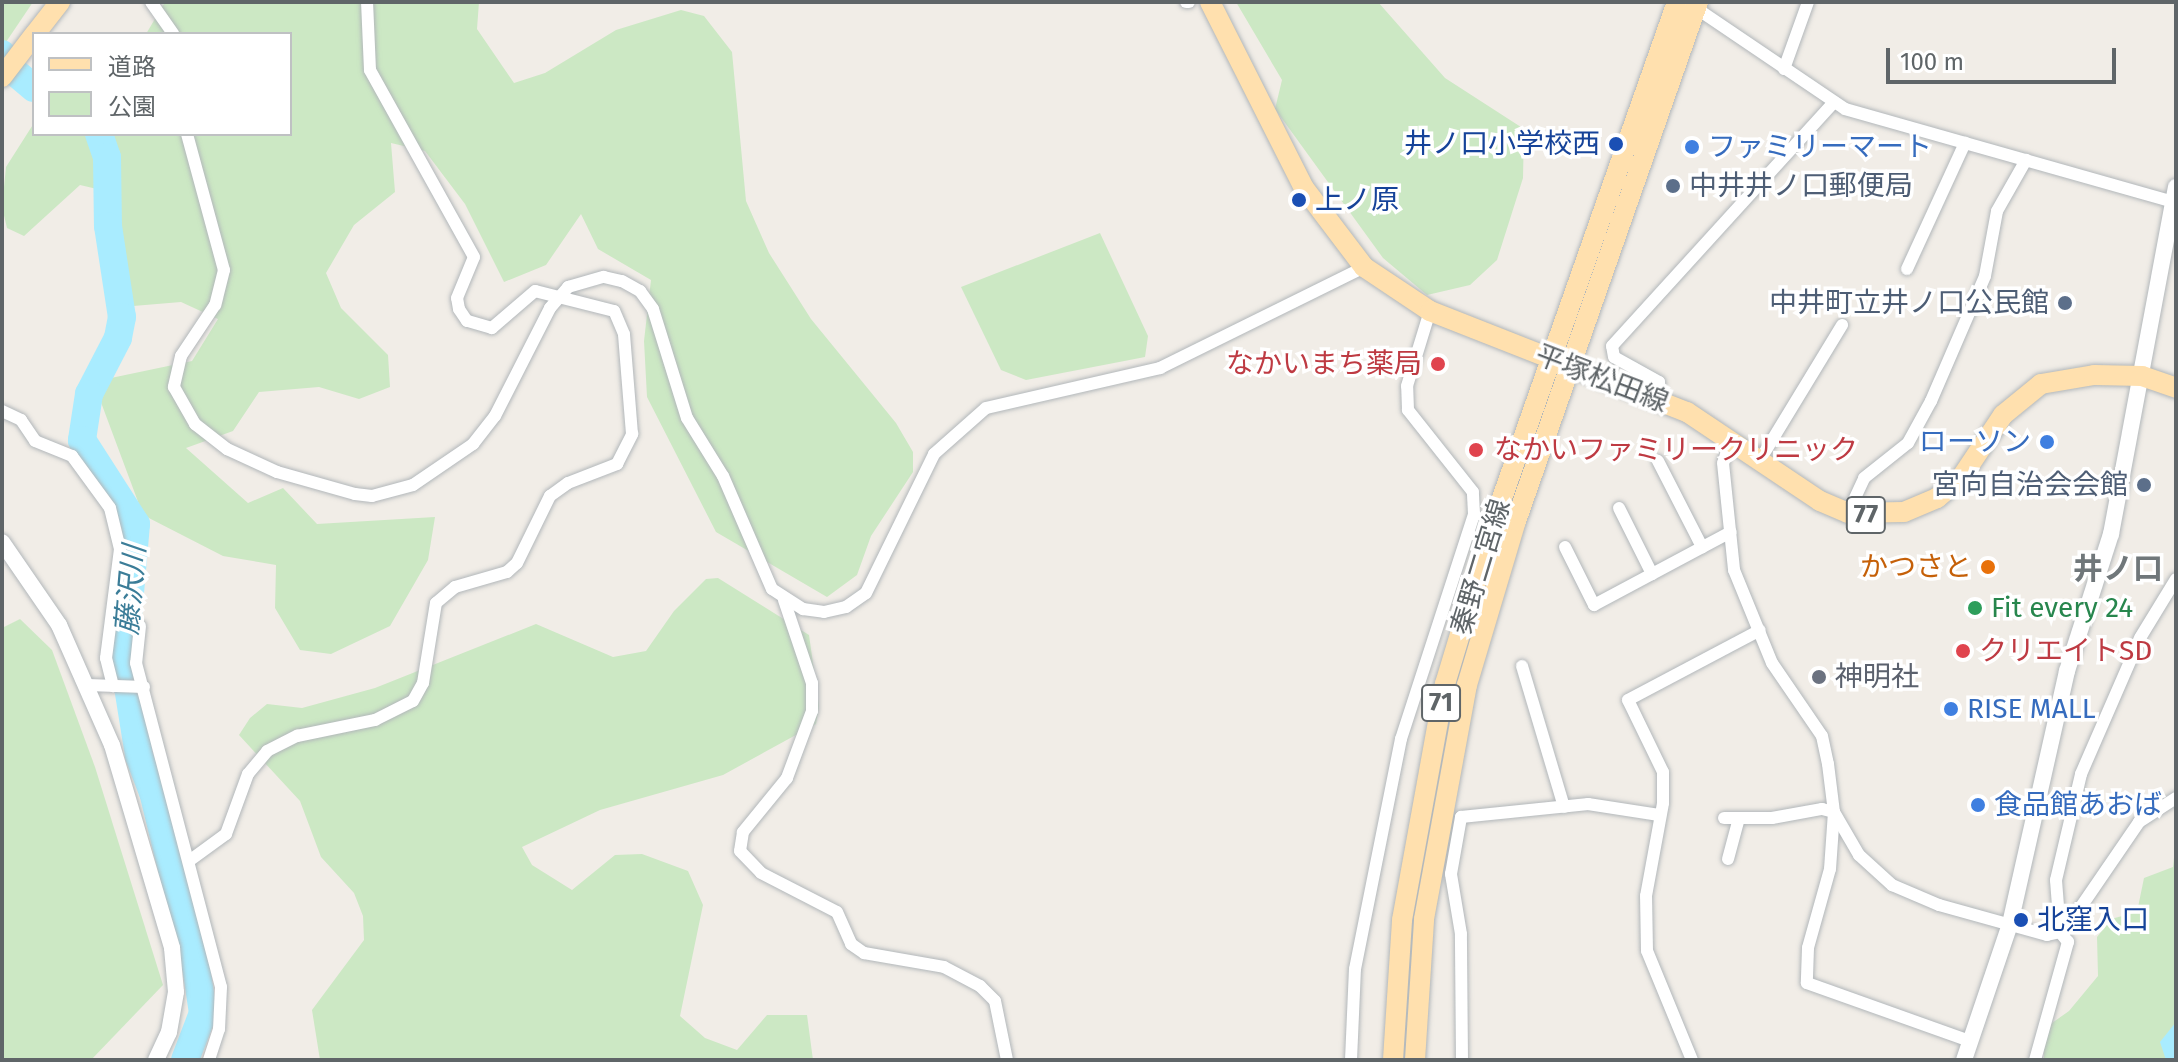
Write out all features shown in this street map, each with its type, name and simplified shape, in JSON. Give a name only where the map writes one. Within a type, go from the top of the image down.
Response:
[{"type":"main road","points":[[37,32],[60,2]]},
{"type":"main road","name":"平塚松田線","points":[[1210,2],[1304,188],[1364,267],[1430,311],[1660,401],[1731,439],[1820,501],[1848,513],[1904,512],[1937,498],[1961,478],[2003,415],[2041,384],[2080,375],[2142,376],[2176,388]]},
{"type":"main road","name":"秦野二宮線","points":[[1393,1060],[1402,920],[1445,684],[1550,359],[1689,4]]},
{"type":"main road","name":"秦野二宮線","points":[[1415,1060],[1424,919],[1467,685],[1516,521],[1571,368],[1689,4]]},
{"type":"main road","points":[[2,77],[32,38]]},
{"type":"street","points":[[151,2],[172,32]]},
{"type":"street","points":[[189,861],[226,834],[248,774],[267,751],[297,736],[375,720],[413,701],[423,683],[436,603],[455,587],[507,572],[517,563],[550,496],[625,456],[632,434],[621,318],[614,311],[535,291],[502,323],[479,327],[467,321],[457,298],[474,257],[370,70],[367,2]]},
{"type":"street","points":[[1784,69],[1808,2]]},
{"type":"street","points":[[1689,4],[1834,102],[2026,160],[2175,194],[2111,534],[2067,671],[2010,924],[1964,1060]]},
{"type":"street","points":[[1660,401],[1659,382],[1614,357],[1612,346],[1834,102]]},
{"type":"street","points":[[188,136],[224,270],[215,305],[181,356],[174,387],[195,424],[247,460],[355,494],[372,496],[413,485],[473,444],[495,416],[557,299],[568,287],[604,277],[640,291],[653,309],[687,418],[723,476],[772,589],[784,600],[824,612],[846,607],[866,593],[934,454],[986,408],[1160,368],[1364,267]]},
{"type":"street","points":[[1907,269],[1965,143]]},
{"type":"street","points":[[1848,513],[1864,478],[1908,443],[1931,401],[1985,276],[1997,211],[2026,160]]},
{"type":"street","points":[[1351,1060],[1355,969],[1401,739],[1474,514],[1473,492],[1408,410],[1407,386],[1430,311]]},
{"type":"street","points":[[1760,460],[1842,325]]},
{"type":"street","points":[[2,411],[21,420],[35,441],[72,456],[110,508],[120,549],[106,658],[113,686]]},
{"type":"street","points":[[1731,439],[1723,463],[1734,570],[1772,663],[1822,736],[1834,812],[1830,869],[1808,948],[1807,983],[1970,1041]]},
{"type":"street","points":[[1658,461],[1702,547]]},
{"type":"street","points":[[1619,508],[1652,574]]},
{"type":"street","points":[[1565,547],[1594,605],[1731,532]]},
{"type":"street","points":[[2,542],[59,625],[112,745],[172,948],[176,992],[169,1032],[156,1060]]},
{"type":"street","points":[[2035,1060],[2068,942],[2060,932],[2056,880],[2081,774],[2140,638],[2176,579]]},
{"type":"street","points":[[784,600],[812,683],[812,711],[787,778],[743,832],[740,851],[761,873],[837,912],[851,944],[864,953],[944,967],[980,986],[995,1001],[1007,1060]]},
{"type":"street","points":[[140,626],[134,649],[221,987],[219,1029],[209,1060]]},
{"type":"street","points":[[1692,1060],[1647,951],[1644,930],[1663,772],[1628,700],[1760,630]]},
{"type":"street","points":[[1522,666],[1564,807]]},
{"type":"street","points":[[88,685],[144,687]]},
{"type":"street","points":[[1724,818],[1822,809],[1834,812],[1859,855],[1892,885],[1939,905],[2047,935],[2060,932],[2139,822],[2176,798]]},
{"type":"street","points":[[1462,1060],[1461,934],[1451,874],[1461,817],[1564,807],[1623,806],[1659,815]]},
{"type":"street","points":[[1728,859],[1739,818]]},
{"type":"green space","points":[[2,2],[33,2],[2,48]]},
{"type":"green space","points":[[165,2],[479,2],[477,29],[514,83],[545,73],[616,30],[681,10],[704,16],[732,52],[746,201],[769,253],[811,319],[896,423],[913,452],[913,472],[871,536],[857,575],[827,597],[716,532],[647,397],[644,341],[651,280],[598,249],[581,214],[546,265],[504,282],[465,204],[425,151],[391,143],[395,192],[354,225],[326,273],[341,308],[388,355],[390,387],[359,399],[319,387],[259,392],[233,431],[186,448],[248,503],[283,488],[317,524],[435,517],[428,560],[390,626],[331,654],[300,650],[275,608],[276,565],[223,556],[143,515],[99,397],[111,378],[192,361],[218,319],[181,302],[133,306],[97,189],[80,185],[24,236],[7,228],[2,207],[6,167],[32,126],[32,136],[292,136],[292,32],[147,32]]},
{"type":"green space","points":[[1236,2],[1378,2],[1445,78],[1524,129],[1523,178],[1497,260],[1470,285],[1427,295],[1383,258],[1275,109],[1282,80]]},
{"type":"green space","points":[[1100,233],[1148,336],[1145,357],[1026,380],[1001,370],[961,287]]},
{"type":"green space","points":[[718,578],[809,635],[819,706],[816,724],[723,775],[600,810],[522,847],[532,865],[572,890],[615,855],[642,854],[688,871],[703,905],[680,1016],[705,1038],[737,1050],[767,1015],[807,1015],[813,1060],[320,1060],[312,1010],[364,940],[363,916],[354,893],[321,857],[300,801],[239,735],[250,718],[267,704],[302,708],[375,688],[536,624],[613,657],[646,651],[674,611],[706,579]]},
{"type":"green space","points":[[20,619],[52,650],[95,767],[163,985],[91,1060],[2,1060],[2,628]]},
{"type":"green space","points":[[2176,839],[2176,1060],[2044,1060],[2044,1041],[2052,1023],[2069,1011],[2098,976],[2097,937],[2111,919],[2137,912],[2144,878],[2173,867]]},
{"type":"water","points":[[2176,1022],[2176,1060],[2166,1060],[2160,1042]]},
{"type":"waterway","name":"藤沢川","points":[[2,54],[10,68],[32,86]]},
{"type":"waterway","name":"藤沢川","points":[[100,136],[107,157],[108,226],[122,317],[118,338],[89,394],[82,440],[136,524],[124,662],[139,756],[153,792],[197,973],[203,1013],[185,1060]]},
{"type":"place","name":"井ノ口小学校西","points":[[1616,144]]},
{"type":"place","name":"ファミリーマート","points":[[1692,147]]},
{"type":"place","name":"中井井ノ口郵便局","points":[[1673,186]]},
{"type":"place","name":"上ノ原","points":[[1299,200]]},
{"type":"place","name":"中井町立井ノ口公民館","points":[[2065,303]]},
{"type":"place","name":"なかいまち薬局","points":[[1438,364]]},
{"type":"place","name":"ローソン","points":[[2047,442]]},
{"type":"place","name":"なかいファミリークリニック","points":[[1476,450]]},
{"type":"place","name":"宮向自治会会館","points":[[2144,485]]},
{"type":"place","name":"かつさと","points":[[1988,567]]},
{"type":"place","name":"Fit every 24","points":[[1975,608]]},
{"type":"place","name":"クリエイトSD","points":[[1963,651]]},
{"type":"place","name":"神明社","points":[[1819,677]]},
{"type":"place","name":"RISE MALL","points":[[1951,709]]},
{"type":"place","name":"食品館あおば","points":[[1978,805]]},
{"type":"place","name":"北窪入口","points":[[2021,920]]},
{"type":"district","name":"井ノ口","points":[[2118,569]]}]
